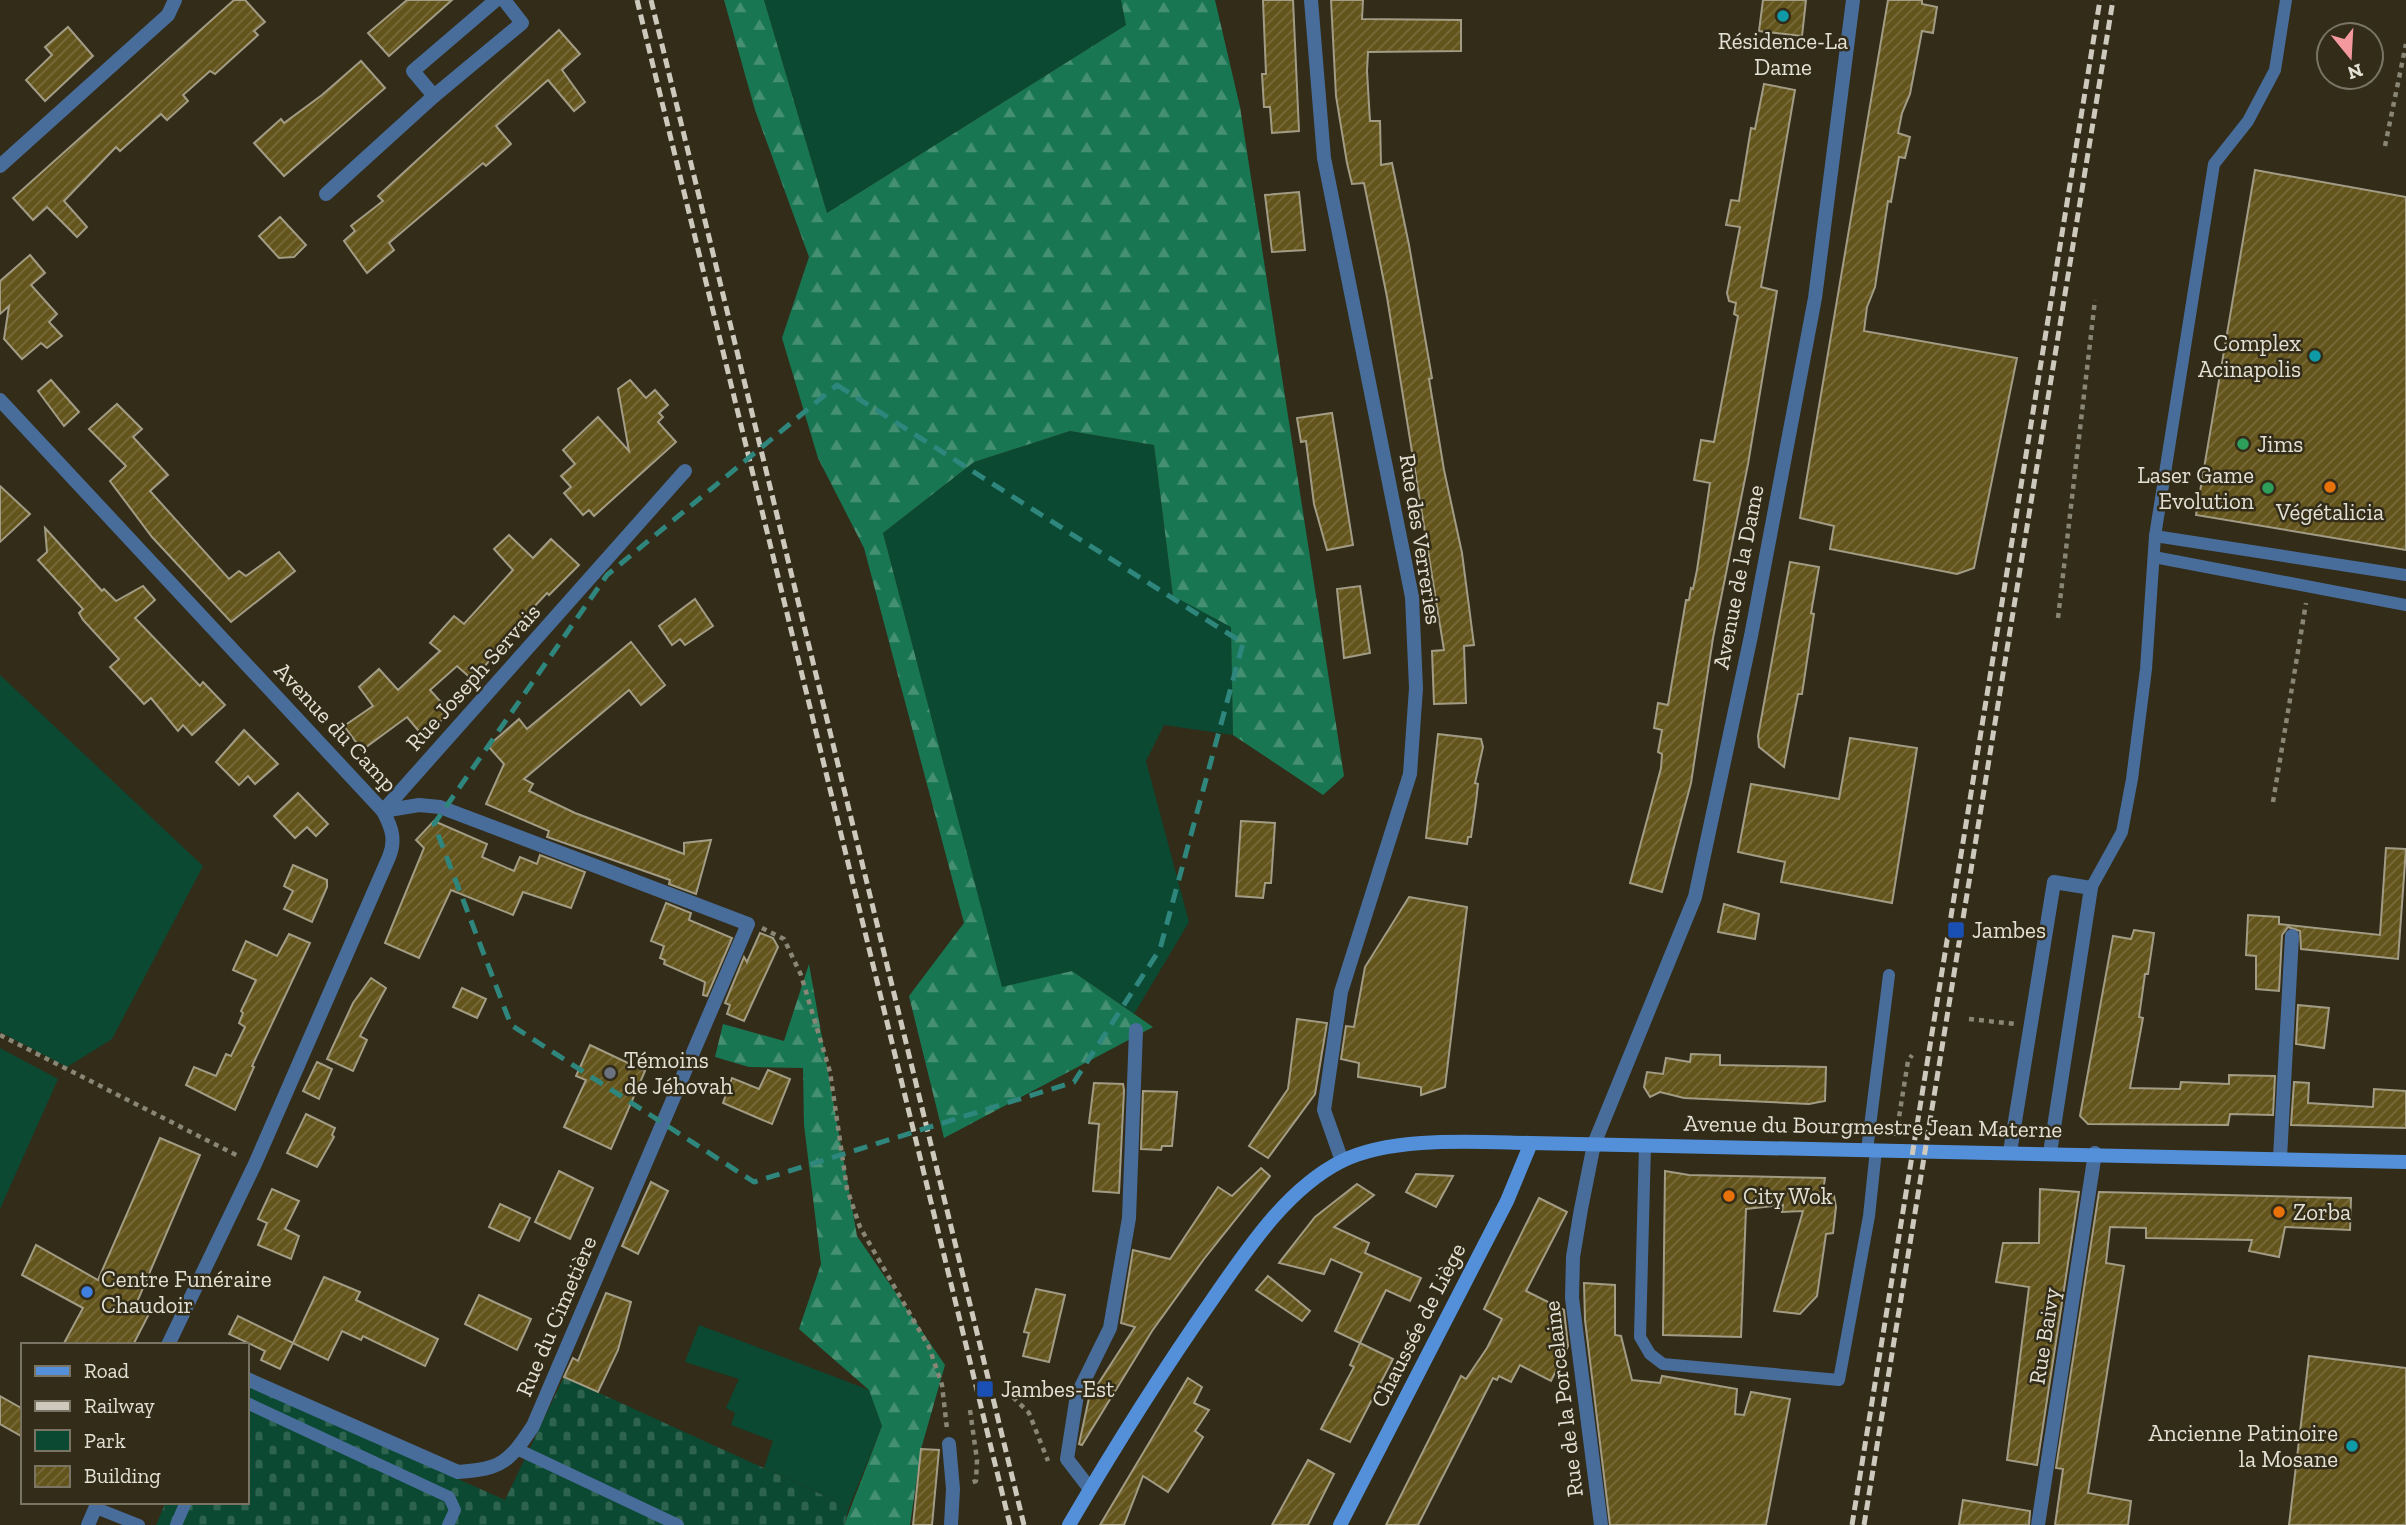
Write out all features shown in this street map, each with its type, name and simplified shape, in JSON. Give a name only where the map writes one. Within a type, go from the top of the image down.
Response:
[{"type":"main road","name":"Avenue du Bourgmestre Jean Materne","points":[[1069,1525],[1169,1360],[1249,1246],[1301,1190],[1342,1161],[1384,1147],[1473,1142],[2406,1161]]},
{"type":"main road","name":"Chaussée de Liège","points":[[1340,1525],[1507,1201],[1531,1143]]},
{"type":"street","points":[[0,166],[168,15],[175,0]]},
{"type":"street","points":[[435,96],[412,71],[496,0]]},
{"type":"street","points":[[326,194],[435,96],[523,23],[504,0]]},
{"type":"street","name":"Rue des Verreries","points":[[1311,0],[1324,158],[1412,597],[1416,688],[1410,774],[1341,992],[1324,1110],[1342,1161]]},
{"type":"street","name":"Avenue de la Dame","points":[[1594,1144],[1695,897],[1751,635],[1815,298],[1853,0]]},
{"type":"street","name":"Avenue du Camp","points":[[0,400],[383,811],[393,832],[394,845],[255,1164],[169,1343]]},
{"type":"street","name":"Rue Joseph Servais","points":[[383,811],[685,471]]},
{"type":"street","points":[[383,811],[418,805],[440,807],[748,924]]},
{"type":"street","points":[[2010,1152],[2053,882],[2091,888],[2050,1153]]},
{"type":"street","name":"Rue du Cimetière","points":[[248,1379],[458,1472],[489,1470],[517,1449],[533,1426],[748,924]]},
{"type":"street","points":[[2280,1158],[2292,936]]},
{"type":"street","points":[[1090,1489],[1067,1459],[1076,1395],[1110,1328],[1129,1218],[1136,1030]]},
{"type":"street","name":"Rue de la Porcelaine","points":[[1594,1144],[1573,1257],[1572,1298],[1601,1525]]},
{"type":"street","name":"Rue Baivy","points":[[2038,1525],[2095,1153]]},
{"type":"street","points":[[949,1444],[953,1489],[951,1525]]},
{"type":"street","points":[[88,1525],[97,1505]]},
{"type":"lane","points":[[2091,888],[2122,832],[2146,669],[2155,536],[2214,164],[2248,121],[2275,70],[2286,0]]},
{"type":"lane","points":[[2155,536],[2406,575]]},
{"type":"lane","points":[[2154,557],[2406,605]]},
{"type":"lane","points":[[1645,1145],[1639,1309],[1640,1337],[1650,1354],[1663,1364],[1839,1380],[1869,1216],[1872,1150],[1889,975]]},
{"type":"lane","points":[[248,1403],[449,1497],[455,1510],[448,1525]]},
{"type":"lane","points":[[517,1449],[679,1525]]},
{"type":"lane","points":[[176,1525],[185,1504]]},
{"type":"lane","points":[[97,1505],[139,1525]]},
{"type":"path","points":[[2385,146],[2406,44]]},
{"type":"path","points":[[2058,618],[2095,300]]},
{"type":"path","points":[[2273,802],[2308,587]]},
{"type":"path","points":[[748,924],[773,931],[784,939],[802,975],[830,1072],[847,1189],[860,1227],[929,1348],[942,1384],[949,1444]]},
{"type":"path","points":[[1969,1019],[2030,1026]]},
{"type":"path","points":[[0,1035],[255,1164]]},
{"type":"path","points":[[1894,1150],[1908,1061],[1912,1055]]},
{"type":"path","points":[[1006,1390],[1029,1413],[1054,1470]]},
{"type":"path","points":[[953,1489],[976,1481],[977,1460],[970,1410]]},
{"type":"highlighted area","points":[[837,385],[1243,643],[1160,949],[1074,1082],[754,1182],[511,1025],[434,824],[607,575]]},
{"type":"green space","points":[[724,0],[764,0],[827,213],[1126,25],[1121,0],[1215,0],[1240,107],[1344,776],[1323,795],[1233,735],[1231,627],[1173,596],[1154,445],[1070,431],[974,462],[883,533],[1002,987],[1072,971],[1153,1027],[944,1138],[909,996],[964,923],[864,548],[818,458],[782,338],[809,257],[755,110]]},
{"type":"green space","points":[[764,0],[1121,0],[1126,25],[827,213]]},
{"type":"green space","points":[[1070,431],[1154,445],[1173,596],[1231,626],[1233,735],[1164,725],[1146,761],[1189,922],[1134,1014],[1072,971],[1002,988],[883,533],[974,462]]},
{"type":"green space","points":[[0,675],[203,866],[112,1039],[67,1067],[0,1032]]},
{"type":"green space","points":[[809,964],[857,1236],[945,1365],[921,1449],[910,1525],[844,1525],[882,1426],[869,1390],[799,1329],[821,1264],[804,1125],[803,1068],[749,1067],[715,1057],[723,1024],[784,1041]]},
{"type":"green space","points":[[0,1048],[58,1079],[0,1209]]},
{"type":"green space","points":[[699,1325],[869,1390],[882,1426],[849,1507],[764,1468],[773,1441],[731,1425],[735,1413],[726,1408],[739,1379],[685,1362]]},
{"type":"green space","points":[[564,1377],[849,1507],[844,1525],[156,1525],[165,1504],[248,1504],[248,1385],[505,1500]]},
{"type":"building","points":[[234,0],[245,0],[265,22],[254,31],[258,35],[215,74],[210,71],[183,95],[188,101],[167,120],[161,114],[120,151],[116,147],[64,201],[87,227],[77,237],[47,207],[33,220],[13,198]]},
{"type":"building","points":[[407,0],[452,0],[389,56],[368,33]]},
{"type":"building","points":[[1263,0],[1293,0],[1299,131],[1272,133],[1270,107],[1264,107],[1262,74],[1266,74]]},
{"type":"building","points":[[1331,0],[1363,0],[1362,19],[1461,20],[1461,51],[1368,52],[1367,71],[1370,121],[1380,121],[1381,165],[1392,163],[1409,245],[1432,378],[1429,379],[1444,470],[1462,553],[1474,645],[1464,646],[1466,703],[1434,704],[1432,651],[1444,650],[1387,297],[1364,183],[1352,184],[1347,163],[1336,96]]},
{"type":"building","name":"Résidence-La Dame","points":[[1763,0],[1806,0],[1802,36],[1759,31]]},
{"type":"building","points":[[1888,0],[1922,0],[1922,4],[1937,7],[1933,33],[1922,31],[1910,94],[1902,113],[1898,133],[1910,137],[1905,158],[1899,157],[1891,202],[1888,201],[1875,287],[1867,307],[1864,331],[2017,358],[1974,568],[1957,574],[1830,549],[1834,526],[1800,518]]},
{"type":"building","points":[[68,27],[93,56],[45,101],[26,80],[52,55],[45,47]]},
{"type":"building","points":[[559,30],[580,54],[562,70],[585,102],[574,111],[548,80],[496,126],[511,144],[486,166],[483,163],[389,243],[394,250],[367,273],[344,241],[355,231],[351,226],[383,201],[378,196]]},
{"type":"building","points":[[361,61],[385,88],[284,176],[254,143],[281,119],[284,123],[322,95]]},
{"type":"building","points":[[1764,84],[1795,90],[1761,287],[1777,291],[1748,464],[1713,638],[1691,783],[1662,892],[1630,883],[1661,768],[1662,754],[1658,752],[1662,730],[1654,728],[1658,703],[1668,705],[1686,600],[1689,600],[1697,570],[1710,483],[1694,480],[1701,440],[1714,442],[1738,316],[1734,314],[1736,303],[1729,301],[1727,293],[1740,227],[1726,225],[1731,200],[1739,201],[1751,128],[1755,129]]},
{"type":"building","name":"Complex Acinapolis","points":[[2255,170],[2406,197],[2406,550],[2196,515]]},
{"type":"building","points":[[1299,192],[1305,250],[1272,252],[1265,195]]},
{"type":"building","points":[[280,217],[306,245],[294,257],[279,258],[259,236]]},
{"type":"building","points":[[30,255],[45,273],[31,285],[57,314],[49,322],[62,336],[47,348],[41,343],[22,359],[4,339],[9,306],[0,314],[0,281]]},
{"type":"building","points":[[51,380],[79,412],[64,426],[38,391]]},
{"type":"building","points":[[630,380],[646,398],[655,390],[668,405],[659,413],[663,417],[658,422],[676,442],[594,516],[589,510],[583,515],[564,493],[571,487],[561,476],[575,464],[563,450],[598,417],[629,451],[618,389]]},
{"type":"building","points":[[117,404],[142,429],[133,437],[168,475],[150,491],[229,579],[239,571],[246,576],[279,552],[295,571],[231,622],[152,537],[110,481],[126,466],[89,429]]},
{"type":"building","points":[[1332,413],[1353,545],[1327,550],[1314,504],[1306,441],[1301,442],[1297,418]]},
{"type":"building","points":[[0,486],[30,514],[0,542]]},
{"type":"building","points":[[45,528],[102,591],[104,589],[116,601],[143,586],[155,600],[135,618],[200,686],[203,682],[225,705],[192,735],[183,725],[178,731],[151,698],[144,704],[110,667],[119,659],[83,620],[79,613],[83,609],[38,560],[47,552]]},
{"type":"building","points":[[509,535],[533,558],[551,539],[579,565],[549,595],[547,593],[486,658],[489,661],[473,680],[457,666],[430,690],[449,711],[442,720],[423,736],[407,717],[362,750],[344,726],[373,706],[359,687],[379,669],[398,690],[440,651],[430,643],[454,616],[464,624],[513,570],[494,549]]},
{"type":"building","points":[[1790,562],[1819,567],[1802,694],[1798,694],[1784,767],[1759,747],[1758,736]]},
{"type":"building","points":[[1360,586],[1370,653],[1344,658],[1337,589]]},
{"type":"building","points":[[695,599],[713,626],[685,645],[680,639],[672,645],[659,626]]},
{"type":"building","points":[[631,642],[665,685],[641,705],[629,690],[524,779],[533,784],[529,791],[575,813],[684,854],[684,843],[711,840],[696,894],[669,884],[670,880],[547,837],[549,831],[486,804],[504,764],[488,746],[519,719],[527,729]]},
{"type":"building","points":[[244,730],[278,764],[255,784],[248,776],[239,785],[216,762]]},
{"type":"building","points":[[1438,734],[1481,739],[1483,747],[1475,783],[1478,784],[1476,802],[1471,837],[1468,837],[1467,844],[1426,838]]},
{"type":"building","points":[[1850,738],[1917,748],[1892,903],[1781,882],[1785,862],[1738,852],[1751,784],[1839,799]]},
{"type":"building","points":[[298,793],[328,824],[316,836],[307,827],[295,838],[274,816]]},
{"type":"building","points":[[434,821],[487,844],[482,857],[514,871],[520,857],[537,864],[540,855],[585,872],[571,908],[523,892],[513,915],[451,890],[419,958],[385,943],[424,848],[416,840]]},
{"type":"building","points":[[1241,821],[1275,823],[1271,883],[1265,883],[1263,898],[1236,896]]},
{"type":"building","points":[[2386,848],[2406,849],[2398,959],[2301,949],[2300,931],[2288,927],[2282,935],[2279,991],[2256,989],[2256,956],[2246,955],[2248,915],[2279,917],[2279,924],[2380,935]]},
{"type":"building","points":[[293,865],[327,880],[327,887],[312,922],[284,909],[293,891],[284,886]]},
{"type":"building","points":[[1409,897],[1467,907],[1445,1087],[1421,1095],[1421,1087],[1358,1077],[1359,1063],[1341,1059],[1346,1026],[1354,1027],[1365,967]]},
{"type":"building","points":[[666,903],[691,913],[689,920],[732,938],[707,996],[703,995],[705,982],[664,964],[665,960],[660,958],[664,946],[651,941]]},
{"type":"building","points":[[1724,904],[1759,914],[1755,939],[1718,932]]},
{"type":"building","points":[[2134,930],[2154,933],[2148,974],[2145,974],[2139,1017],[2143,1018],[2130,1088],[2180,1089],[2181,1082],[2229,1084],[2229,1075],[2275,1076],[2273,1115],[2230,1114],[2228,1125],[2088,1124],[2080,1116],[2113,936],[2131,939]]},
{"type":"building","points":[[760,933],[773,938],[778,947],[744,1021],[727,1014],[730,1005],[725,1003],[744,957],[747,962]]},
{"type":"building","points":[[289,934],[310,943],[252,1066],[254,1067],[235,1110],[186,1085],[194,1067],[216,1076],[226,1054],[231,1056],[245,1027],[239,1023],[243,1013],[241,1011],[256,980],[233,970],[246,941],[277,956]]},
{"type":"building","points":[[371,978],[386,988],[360,1036],[367,1040],[353,1071],[327,1059],[353,1003]]},
{"type":"building","points":[[462,988],[486,999],[477,1018],[453,1007]]},
{"type":"building","points":[[2298,1005],[2329,1008],[2324,1048],[2296,1044]]},
{"type":"building","points":[[1297,1019],[1327,1023],[1315,1094],[1268,1158],[1249,1146],[1288,1089]]},
{"type":"building","points":[[590,1045],[645,1071],[611,1149],[564,1127],[586,1080],[576,1076]]},
{"type":"building","points":[[1691,1054],[1720,1055],[1720,1065],[1826,1067],[1825,1101],[1809,1104],[1684,1098],[1660,1092],[1650,1097],[1644,1087],[1647,1072],[1663,1074],[1666,1058],[1690,1062]]},
{"type":"building","points":[[317,1062],[332,1069],[319,1099],[303,1091]]},
{"type":"building","points":[[768,1070],[790,1079],[772,1124],[723,1103],[732,1078],[759,1089]]},
{"type":"building","points":[[2294,1082],[2309,1083],[2308,1103],[2373,1107],[2374,1089],[2406,1091],[2406,1128],[2291,1125]]},
{"type":"building","points":[[1094,1083],[1123,1084],[1119,1193],[1093,1191],[1099,1124],[1089,1123]]},
{"type":"building","points":[[1143,1091],[1177,1092],[1172,1146],[1162,1146],[1161,1150],[1141,1149]]},
{"type":"building","points":[[306,1114],[335,1128],[332,1135],[334,1137],[317,1167],[287,1153]]},
{"type":"building","points":[[160,1138],[200,1155],[137,1302],[151,1310],[134,1343],[64,1343],[83,1308],[22,1275],[36,1245],[98,1280]]},
{"type":"building","points":[[1261,1168],[1270,1176],[1204,1259],[1152,1331],[1082,1445],[1079,1444],[1089,1398],[1135,1327],[1121,1323],[1133,1250],[1170,1259],[1218,1187],[1232,1196]]},
{"type":"building","points":[[559,1171],[593,1188],[570,1239],[535,1222]]},
{"type":"building","points":[[1665,1171],[1689,1175],[1825,1178],[1823,1192],[1834,1196],[1836,1207],[1833,1233],[1826,1234],[1817,1296],[1800,1314],[1774,1311],[1803,1211],[1782,1212],[1783,1205],[1746,1209],[1741,1337],[1663,1335]]},
{"type":"building","points":[[1416,1174],[1453,1176],[1436,1207],[1406,1192]]},
{"type":"building","points":[[651,1182],[668,1191],[638,1254],[622,1246]]},
{"type":"building","points":[[1357,1184],[1374,1195],[1334,1227],[1369,1243],[1365,1253],[1421,1278],[1410,1301],[1386,1290],[1360,1343],[1335,1331],[1362,1273],[1331,1259],[1324,1274],[1279,1263],[1315,1217]]},
{"type":"building","points":[[272,1189],[299,1201],[285,1229],[299,1236],[291,1259],[258,1245],[267,1223],[258,1219]]},
{"type":"building","points":[[2040,1189],[2079,1192],[2037,1465],[2007,1460],[2029,1287],[1996,1282],[2003,1243],[2039,1243]]},
{"type":"building","points":[[2099,1192],[2351,1198],[2350,1230],[2285,1227],[2279,1257],[2249,1251],[2252,1240],[2146,1238],[2146,1228],[2110,1227],[2106,1263],[2124,1266],[2088,1493],[2131,1501],[2128,1525],[2055,1525],[2063,1469],[2056,1468]]},
{"type":"building","points":[[1539,1198],[1567,1212],[1526,1291],[1564,1310],[1568,1346],[1551,1381],[1520,1365],[1511,1382],[1499,1376],[1497,1380],[1493,1378],[1418,1525],[1386,1525],[1461,1376],[1466,1379],[1502,1319],[1484,1309]]},
{"type":"building","points":[[500,1204],[530,1218],[519,1241],[489,1227]]},
{"type":"building","points":[[1268,1276],[1310,1311],[1302,1321],[1256,1290]]},
{"type":"building","points":[[324,1277],[360,1292],[356,1300],[438,1339],[425,1366],[363,1336],[361,1340],[342,1331],[328,1360],[293,1343]]},
{"type":"building","points":[[1584,1283],[1615,1285],[1615,1335],[1621,1336],[1632,1380],[1660,1383],[1662,1376],[1737,1389],[1735,1414],[1744,1415],[1751,1392],[1790,1399],[1766,1525],[1610,1525],[1585,1320]]},
{"type":"building","points":[[1036,1289],[1065,1295],[1049,1362],[1023,1356],[1029,1333],[1024,1332]]},
{"type":"building","points":[[606,1293],[631,1302],[618,1350],[598,1392],[564,1377],[573,1358],[578,1361]]},
{"type":"building","points":[[479,1295],[531,1319],[517,1350],[465,1324]]},
{"type":"building","points":[[238,1316],[293,1343],[280,1369],[261,1360],[265,1351],[229,1334]]},
{"type":"building","points":[[1360,1343],[1393,1359],[1350,1442],[1321,1429],[1354,1367],[1350,1365]]},
{"type":"building","name":"Ancienne Patinoire la Mosane","points":[[2309,1356],[2406,1368],[2406,1525],[2289,1525]]},
{"type":"building","points":[[1188,1378],[1202,1387],[1194,1403],[1209,1410],[1195,1431],[1203,1437],[1168,1492],[1143,1476],[1124,1525],[1100,1525]]},
{"type":"building","points":[[0,1396],[21,1408],[21,1436],[0,1424]]},
{"type":"building","points":[[921,1449],[939,1450],[932,1525],[913,1525]]},
{"type":"building","points":[[1308,1460],[1334,1474],[1308,1525],[1272,1525]]},
{"type":"building","points":[[1963,1500],[2030,1511],[2029,1525],[1959,1525]]},
{"type":"railway","points":[[637,0],[1010,1525]]},
{"type":"railway","points":[[651,0],[1024,1525]]},
{"type":"railway","points":[[1852,1525],[2100,0]]},
{"type":"railway","points":[[1864,1525],[2113,0]]},
{"type":"place","name":"Résidence-La Dame","points":[[1783,16]]},
{"type":"place","name":"Complex Acinapolis","points":[[2315,356]]},
{"type":"place","name":"Jims","points":[[2243,444]]},
{"type":"place","name":"Végétalicia","points":[[2330,487]]},
{"type":"place","name":"Laser Game Evolution","points":[[2268,488]]},
{"type":"place","name":"Jambes","points":[[1956,930]]},
{"type":"place","name":"Témoins de Jéhovah","points":[[610,1073]]},
{"type":"place","name":"City Wok","points":[[1729,1196]]},
{"type":"place","name":"Zorba","points":[[2279,1212]]},
{"type":"place","name":"Centre Funéraire Chaudoir","points":[[87,1292]]},
{"type":"place","name":"Jambes-Est","points":[[985,1389]]},
{"type":"place","name":"Ancienne Patinoire la Mosane","points":[[2352,1446]]}]
